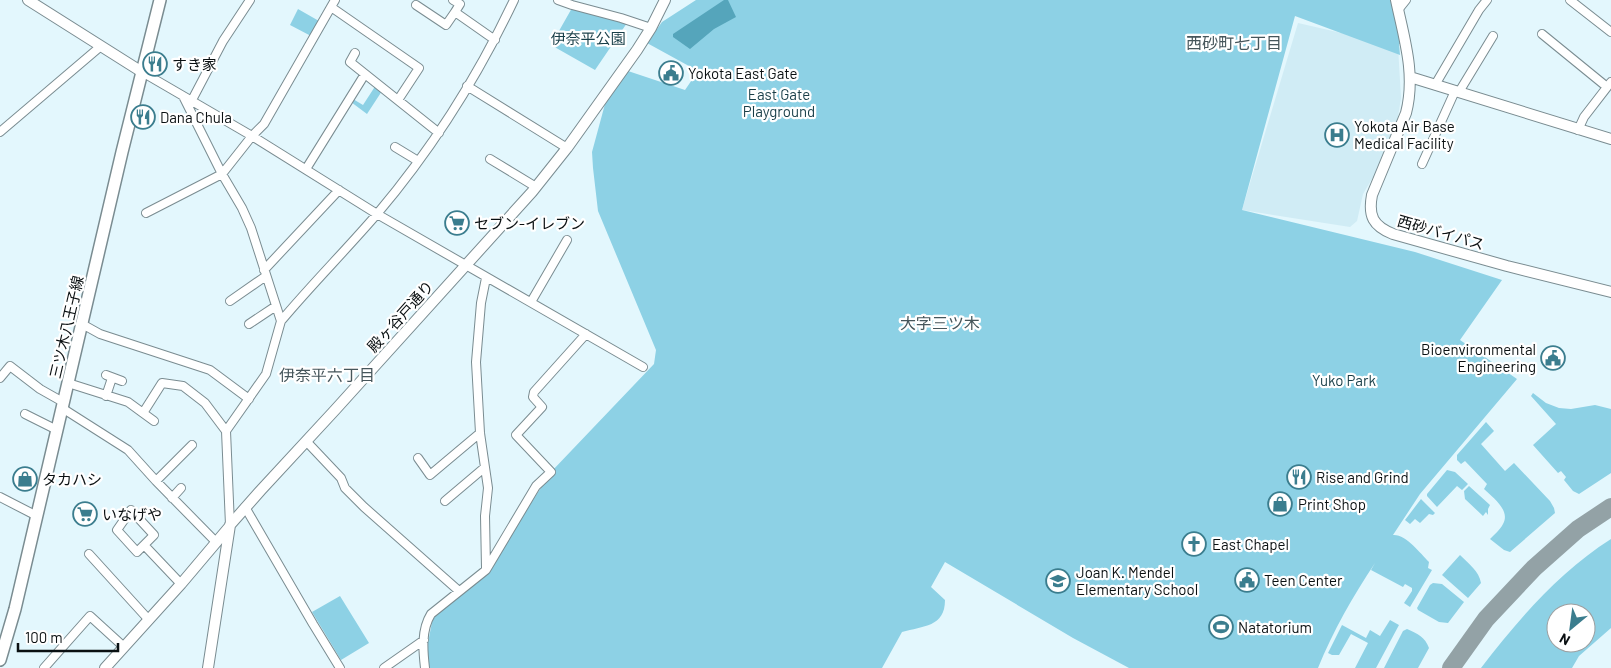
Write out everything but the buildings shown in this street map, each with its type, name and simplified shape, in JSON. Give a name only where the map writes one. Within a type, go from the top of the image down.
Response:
[{"type":"main road","name":"三ツ木八王子線","points":[[0,660],[15,609],[160,0]]},
{"type":"street","points":[[28,0],[142,72],[252,136],[377,214],[643,367]]},
{"type":"street","points":[[192,100],[223,41],[250,0]]},
{"type":"street","points":[[146,213],[222,174],[264,124],[336,0]]},
{"type":"street","points":[[416,5],[446,25],[460,4],[453,0]]},
{"type":"street","points":[[226,432],[266,374],[281,321],[377,214],[418,161],[439,132],[495,40],[514,0]]},
{"type":"street","points":[[558,0],[651,28]]},
{"type":"street","name":"殿ヶ谷戸通り","points":[[105,668],[181,584],[245,507],[536,187],[567,148],[651,28],[665,0]]},
{"type":"street","points":[[1397,5],[1406,0]]},
{"type":"street","points":[[1435,85],[1479,10],[1487,0]]},
{"type":"street","points":[[1570,0],[1611,32]]},
{"type":"street","name":"西砂バイパス","points":[[1397,5],[1408,50],[1409,102],[1372,195],[1370,207],[1373,218],[1379,226],[1393,234],[1469,256],[1611,292]]},
{"type":"street","points":[[331,7],[418,68],[398,100]]},
{"type":"street","points":[[454,12],[495,40]]},
{"type":"street","points":[[1542,34],[1609,84],[1584,118],[1578,130]]},
{"type":"street","points":[[1422,164],[1457,91],[1493,36]]},
{"type":"street","points":[[0,132],[101,46]]},
{"type":"street","points":[[355,53],[350,62],[439,132]]},
{"type":"street","points":[[306,169],[365,74]]},
{"type":"street","points":[[1410,77],[1611,140]]},
{"type":"street","points":[[467,86],[567,148]]},
{"type":"street","points":[[182,94],[251,228],[281,321]]},
{"type":"street","points":[[396,147],[418,161]]},
{"type":"street","points":[[490,159],[536,187]]},
{"type":"street","points":[[230,301],[265,273],[340,190]]},
{"type":"street","points":[[531,302],[567,240]]},
{"type":"street","points":[[486,278],[481,303],[476,362],[480,433],[488,488],[485,516],[486,570]]},
{"type":"street","points":[[249,324],[276,306]]},
{"type":"street","points":[[82,324],[100,334],[210,370],[249,399]]},
{"type":"street","points":[[425,668],[424,640],[426,624],[431,614],[486,570],[536,486],[550,472],[516,435],[542,407],[534,398],[534,392],[586,334]]},
{"type":"street","points":[[0,378],[10,366],[128,450],[216,542]]},
{"type":"street","points":[[106,396],[109,377],[122,381]]},
{"type":"street","points":[[68,383],[128,402],[154,421]]},
{"type":"street","points":[[143,413],[162,383],[183,386],[205,403],[226,432],[230,525],[208,668]]},
{"type":"street","points":[[25,414],[57,430]]},
{"type":"street","points":[[418,458],[430,475],[480,433]]},
{"type":"street","points":[[306,441],[341,478],[345,488],[364,507],[459,591]]},
{"type":"street","points":[[156,481],[192,445]]},
{"type":"street","points":[[445,501],[484,468]]},
{"type":"street","points":[[172,498],[181,488]]},
{"type":"street","points":[[0,497],[37,516]]},
{"type":"street","points":[[245,507],[340,668]]},
{"type":"street","points":[[131,510],[154,535],[144,545],[137,552],[117,530],[131,510]]},
{"type":"street","points":[[144,545],[181,584]]},
{"type":"street","points":[[90,554],[149,620]]},
{"type":"street","points":[[44,668],[90,616],[124,647]]},
{"type":"street","points":[[384,668],[424,640]]},
{"type":"shaded area","points":[[724,0],[728,0],[736,17],[714,29],[690,49],[673,37],[673,34]]},
{"type":"shaded area","points":[[1298,23],[1398,46],[1401,98],[1394,142],[1363,194],[1357,221],[1350,227],[1242,210]]},
{"type":"green space","points":[[696,0],[1395,0],[1402,44],[1399,44],[1400,55],[1295,16],[1242,210],[1415,252],[1502,280],[1460,340],[1517,379],[1420,494],[1393,535],[1403,538],[1412,545],[1429,562],[1428,568],[1432,570],[1410,607],[1404,603],[1412,588],[1405,584],[1403,587],[1371,570],[1375,563],[1344,614],[1318,668],[1129,668],[1073,638],[945,562],[931,587],[945,600],[941,616],[931,624],[902,632],[882,668],[426,668],[424,663],[434,612],[486,570],[551,472],[654,364],[656,350],[598,211],[592,152],[605,104],[628,71],[685,90],[698,71],[647,43],[662,22]]},
{"type":"green space","name":"伊奈平公園","points":[[572,8],[627,23],[595,70],[551,45]]},
{"type":"green space","points":[[298,9],[319,21],[311,36],[290,25]]},
{"type":"green space","points":[[376,85],[382,91],[367,114],[351,102],[353,99],[363,105]]},
{"type":"green space","points":[[1533,393],[1546,403],[1559,408],[1571,409],[1595,405],[1611,409],[1611,473],[1579,494],[1573,491],[1564,480],[1566,477],[1561,471],[1558,473],[1533,445],[1556,424],[1531,396]]},
{"type":"green space","points":[[1486,422],[1494,431],[1481,444],[1505,471],[1514,463],[1550,501],[1555,513],[1510,552],[1504,550],[1490,539],[1503,524],[1505,514],[1503,509],[1484,489],[1487,484],[1465,461],[1461,464],[1457,460],[1457,455]]},
{"type":"green space","points":[[1447,470],[1455,472],[1468,484],[1462,490],[1457,486],[1437,507],[1427,494]]},
{"type":"green space","points":[[1469,486],[1490,505],[1488,515],[1486,512],[1483,516],[1465,499],[1464,491]]},
{"type":"green space","points":[[1421,499],[1435,513],[1433,515],[1429,514],[1420,523],[1415,519],[1410,524],[1405,520]]},
{"type":"green space","points":[[1611,539],[1611,628],[1596,641],[1596,603],[1546,603],[1546,653],[1582,653],[1572,668],[1481,668],[1540,598],[1574,566]]},
{"type":"green space","points":[[1460,555],[1476,571],[1481,583],[1468,598],[1442,575]]},
{"type":"green space","points":[[1433,583],[1442,584],[1464,602],[1448,623],[1439,622],[1417,608]]},
{"type":"green space","points":[[340,596],[369,643],[341,660],[312,612]]},
{"type":"green space","points":[[1390,620],[1399,625],[1376,668],[1355,668],[1368,643],[1351,634],[1339,655],[1328,653],[1342,625],[1366,638],[1370,630],[1380,636]]},
{"type":"green space","points":[[1407,629],[1421,636],[1429,648],[1418,668],[1384,668],[1403,631]]},
{"type":"taxiway","points":[[1451,668],[1486,619],[1534,568],[1578,529],[1611,507]]},
{"type":"place","name":"すき家","points":[[155,64]]},
{"type":"place","name":"Yokota East Gate","points":[[671,73]]},
{"type":"place","name":"Dana Chula","points":[[143,117]]},
{"type":"place","name":"Yokota Air Base Medical Facility","points":[[1337,135]]},
{"type":"place","name":"セブン-イレブン","points":[[457,223]]},
{"type":"place","name":"Bioenvironmental Engineering","points":[[1553,358]]},
{"type":"place","name":"Rise and Grind","points":[[1299,477]]},
{"type":"place","name":"タカハシ","points":[[25,479]]},
{"type":"place","name":"Print Shop","points":[[1280,504]]},
{"type":"place","name":"いなげや","points":[[85,514]]},
{"type":"place","name":"East Chapel","points":[[1194,544]]},
{"type":"place","name":"Teen Center","points":[[1247,580]]},
{"type":"place","name":"Joan K. Mendel Elementary School","points":[[1058,581]]},
{"type":"place","name":"Natatorium","points":[[1221,627]]},
{"type":"district","name":"西砂町七丁目","points":[[1234,42]]},
{"type":"district","name":"大字三ツ木","points":[[940,322]]},
{"type":"district","name":"伊奈平六丁目","points":[[327,374]]},
{"type":"park label","name":"East Gate Playground","points":[[779,102]]},
{"type":"park label","name":"Yuko Park","points":[[1344,380]]}]
